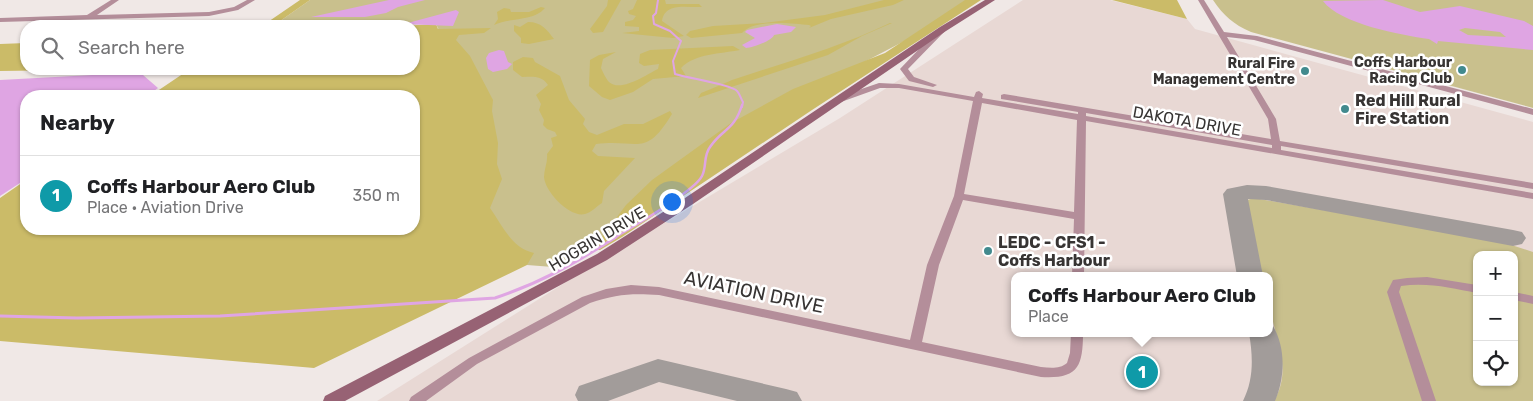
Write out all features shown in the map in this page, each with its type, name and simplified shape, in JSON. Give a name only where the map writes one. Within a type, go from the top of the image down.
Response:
[{"type":"main road","name":"HOGBIN DRIVE","points":[[331,401],[602,257],[943,29],[991,0]]},
{"type":"street","points":[[88,18],[116,0]]},
{"type":"street","points":[[0,20],[220,14],[236,9],[252,0]]},
{"type":"street","points":[[1201,0],[1272,119],[1277,148]]},
{"type":"street","name":"DAKOTA DRIVE","points":[[943,29],[925,50],[906,66],[904,71],[909,77],[920,82],[978,96]]},
{"type":"street","points":[[1221,34],[1254,38],[1533,112]]},
{"type":"street","name":"DAKOTA DRIVE","points":[[838,100],[870,88],[888,84],[978,96],[1277,148],[1533,196]]},
{"type":"street","points":[[916,345],[932,265],[959,196],[978,96]]},
{"type":"street","points":[[1078,272],[1082,114]]},
{"type":"street","name":"DAKOTA DRIVE","points":[[1277,148],[1533,186]]},
{"type":"street","points":[[959,196],[1078,216]]},
{"type":"street","points":[[1429,401],[1393,292],[1397,283],[1413,280],[1435,281],[1473,288]]},
{"type":"street","name":"AVIATION DRIVE","points":[[416,401],[473,361],[566,309],[606,293],[631,289],[658,291],[1041,372],[1067,372],[1074,367],[1077,337]]},
{"type":"street","points":[[1518,297],[1533,300]]},
{"type":"shaded area","points":[[300,0],[310,0],[282,20],[271,20]]},
{"type":"shaded area","points":[[310,0],[977,0],[912,37],[763,115],[625,227],[589,249],[553,267],[527,265],[468,230],[475,104],[436,24],[420,24],[420,20],[282,20]]},
{"type":"shaded area","points":[[389,0],[425,0],[398,7],[386,13],[365,17],[311,17]]},
{"type":"shaded area","points":[[608,0],[621,0],[603,32],[593,33],[590,29],[607,6]]},
{"type":"shaded area","points":[[637,0],[665,0],[666,4],[699,4],[702,7],[672,8],[664,15],[662,21],[684,36],[673,38],[622,33],[639,31],[639,27],[625,26],[625,22],[633,20],[636,16],[629,14],[628,11],[633,9]]},
{"type":"shaded area","points":[[884,0],[904,0],[893,5],[831,19],[809,28],[811,26],[809,25],[773,23],[755,26],[742,33],[691,38],[686,35],[690,31],[713,26],[764,23],[825,15]]},
{"type":"shaded area","points":[[965,0],[981,0],[622,237],[600,250],[592,250],[626,205],[652,180],[731,123],[793,89],[885,53]]},
{"type":"shaded area","points":[[1023,0],[1110,0],[1187,19],[1195,29],[1533,122],[1533,401],[377,401],[574,277],[840,118]]},
{"type":"shaded area","points":[[1112,0],[1177,0],[1187,19]]},
{"type":"shaded area","name":"Coffs Harbour Racing Club","points":[[1213,0],[1533,0],[1533,108],[1251,32],[1229,19]]},
{"type":"shaded area","points":[[1383,0],[1420,12],[1460,6],[1524,21],[1533,26],[1533,50],[1438,41],[1437,44],[1429,39],[1403,35],[1357,22],[1331,9],[1323,1]],"holes":[[[1465,28],[1500,32],[1506,37],[1468,35],[1459,30]]]},
{"type":"shaded area","points":[[541,7],[545,8],[534,15],[494,25],[498,19],[497,12],[504,8],[510,9],[511,12],[529,12]]},
{"type":"shaded area","points":[[456,10],[459,12],[453,26],[420,25],[419,20]]},
{"type":"shaded area","points":[[528,22],[541,25],[554,39],[529,44],[521,43],[521,38],[514,31],[514,25],[520,27]]},
{"type":"shaded area","points":[[892,23],[862,36],[828,55],[698,98],[701,93],[732,80],[832,47]]},
{"type":"shaded area","points":[[436,24],[438,29],[491,28],[484,33],[459,35],[456,40],[470,56],[493,100],[492,111],[498,143],[497,164],[502,179],[490,208],[513,241],[534,253],[527,265],[314,368],[0,341],[0,198],[20,184],[20,235],[420,235],[420,90],[159,90],[181,75],[420,75],[420,25]]},
{"type":"shaded area","points":[[777,24],[796,27],[791,32],[774,35],[770,39],[749,48],[742,45],[755,38],[745,32],[747,30]]},
{"type":"shaded area","points":[[20,43],[20,71],[0,71],[0,44]]},
{"type":"shaded area","points":[[733,46],[740,50],[709,55],[687,63],[681,68],[686,76],[653,79],[633,92],[610,100],[602,97],[589,86],[590,60],[599,55],[616,52],[603,59],[601,68],[609,82],[614,85],[620,85],[634,82],[658,69],[659,64],[644,66],[639,63],[640,54],[650,50]]},
{"type":"shaded area","points":[[499,50],[504,51],[508,62],[512,64],[507,69],[493,72],[488,69],[486,58],[489,53]]},
{"type":"shaded area","points":[[523,57],[533,58],[535,62],[560,76],[569,100],[585,119],[583,124],[589,132],[597,135],[624,124],[643,124],[670,111],[672,114],[663,128],[648,142],[640,144],[596,144],[592,151],[598,156],[635,158],[604,191],[602,203],[585,214],[572,212],[559,203],[545,183],[547,154],[553,146],[551,138],[557,136],[555,132],[543,125],[544,120],[539,110],[541,104],[536,95],[548,85],[540,78],[522,77],[513,70],[513,62]]},
{"type":"shaded area","points":[[92,75],[143,75],[158,88],[155,90],[20,90],[20,183],[0,196],[0,80]]},
{"type":"shaded area","points":[[1254,198],[1499,241],[1533,252],[1533,401],[1274,401],[1282,377],[1282,365],[1273,323],[1273,272],[1260,272],[1242,206],[1244,201]]},
{"type":"waterway","points":[[658,0],[656,13],[653,16],[654,24],[670,31],[681,41],[673,61],[675,74],[734,89],[738,92],[743,102],[742,107]]},
{"type":"waterway","points":[[614,238],[662,209],[697,183],[702,176],[708,150],[732,125],[742,105]]},
{"type":"waterway","points":[[0,316],[77,318],[220,316],[495,298],[528,286],[557,272],[616,237]]},
{"type":"taxiway","points":[[1249,272],[1235,194],[1247,192],[1266,193],[1513,238]]},
{"type":"taxiway","points":[[1259,401],[1267,376],[1264,337]]},
{"type":"taxiway","points":[[590,395],[658,370],[786,401]]},
{"type":"place","name":"Coffs Harbour Racing Club","points":[[1462,70]]},
{"type":"place","name":"Rural Fire Management Centre","points":[[1305,71]]},
{"type":"place","name":"Red Hill Rural Fire Station","points":[[1345,109]]},
{"type":"place","name":"LEDC - CFS1 - Coffs Harbour","points":[[988,251]]},
{"type":"place","name":"Coffs Harbour Aero Club","points":[[1142,372]]}]
